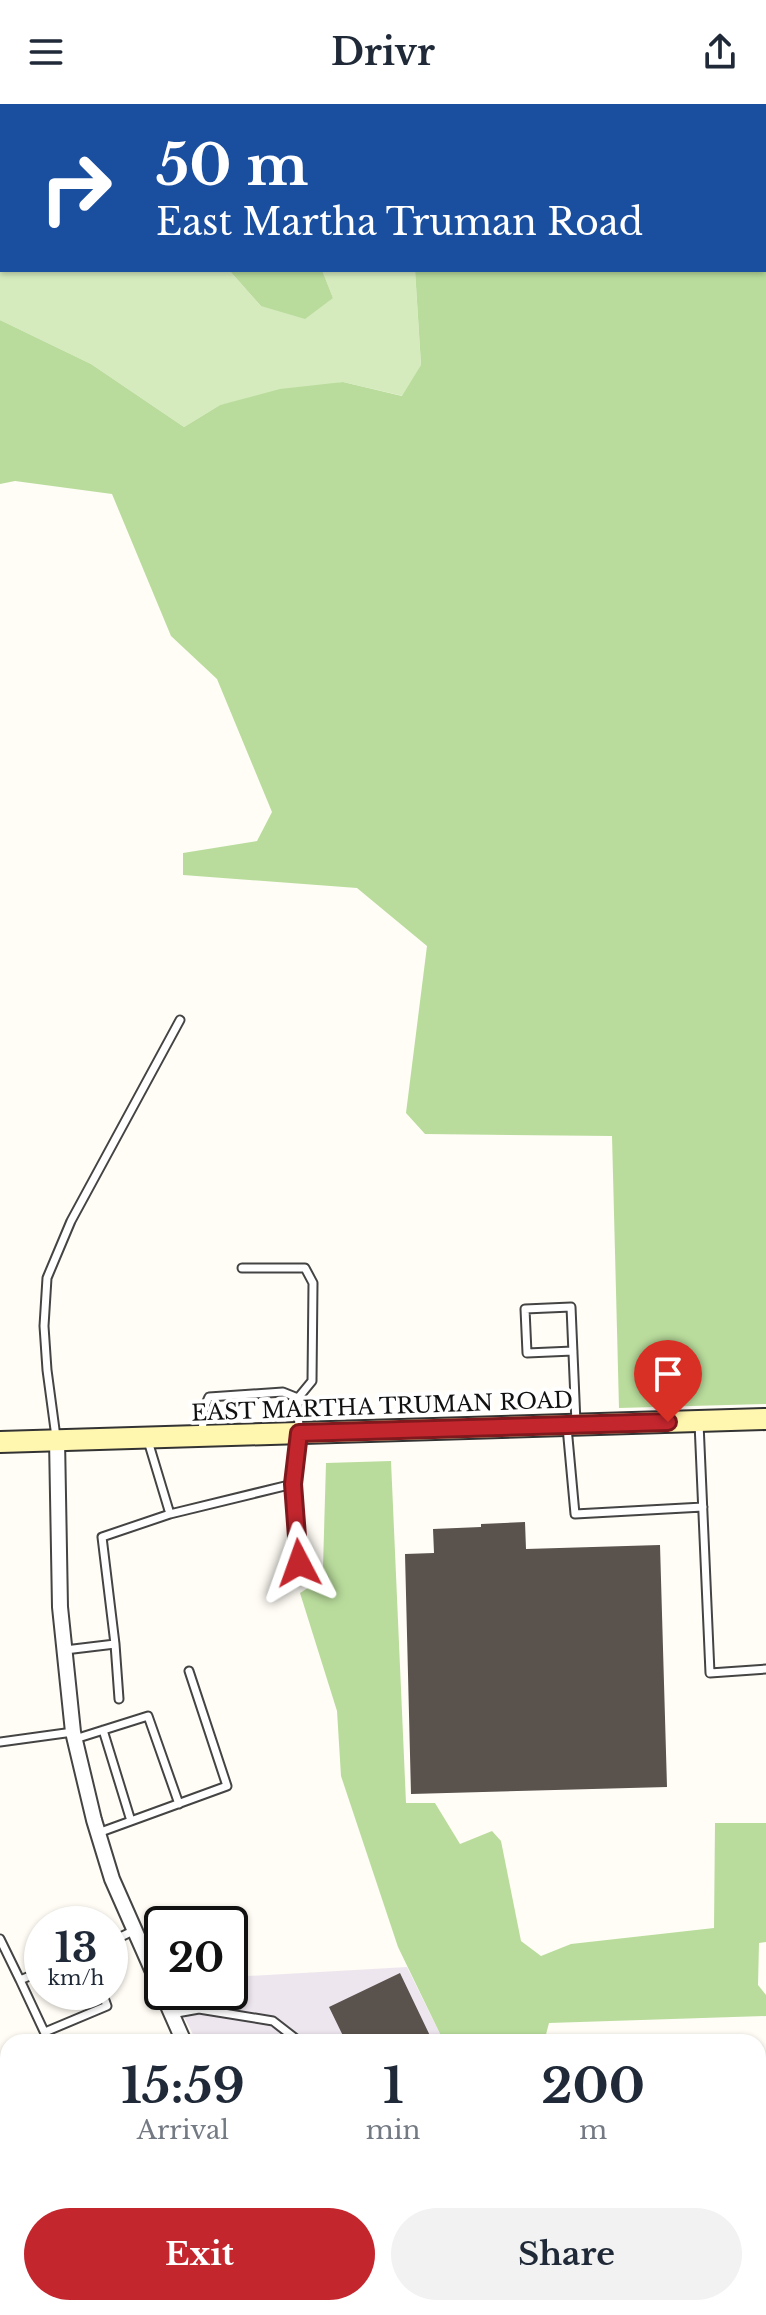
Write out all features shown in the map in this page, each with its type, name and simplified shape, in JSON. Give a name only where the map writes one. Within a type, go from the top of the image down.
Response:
[{"type":"main road","name":"EAST MARTHA TRUMAN ROAD","points":[[0,1442],[766,1419]]},
{"type":"street","points":[[57,1439],[60,1607],[74,1735],[112,1879],[180,2034]]},
{"type":"lane","points":[[57,1439],[44,1326],[47,1278],[71,1221],[180,1020]]},
{"type":"lane","points":[[242,1268],[305,1268],[313,1283],[312,1381],[298,1398],[299,1433],[293,1484],[299,1563]]},
{"type":"lane","points":[[573,1351],[527,1353],[525,1309],[571,1307],[573,1351],[572,1425],[575,1514],[703,1507]]},
{"type":"lane","points":[[202,1436],[204,1408],[209,1397],[283,1392],[298,1398]]},
{"type":"lane","points":[[699,1421],[710,1673],[766,1669]]},
{"type":"lane","points":[[147,1437],[170,1514]]},
{"type":"lane","points":[[119,1699],[102,1537],[170,1514],[293,1484]]},
{"type":"lane","points":[[65,1650],[115,1644]]},
{"type":"lane","points":[[98,1833],[227,1786],[189,1671]]},
{"type":"lane","points":[[0,1742],[103,1730],[148,1716],[179,1804]]},
{"type":"lane","points":[[103,1730],[131,1821]]},
{"type":"lane","points":[[128,1933],[135,1930]]},
{"type":"lane","points":[[0,1939],[45,2032],[97,2010]]},
{"type":"lane","points":[[20,1980],[24,1978]]},
{"type":"lane","points":[[171,2014],[199,2009],[273,2021],[290,2034]]},
{"type":"shaded area","points":[[407,1967],[440,2034],[193,2034],[180,2010],[248,2010],[248,1976]]},
{"type":"green space","points":[[0,272],[231,272],[261,306],[333,298],[323,272],[415,272],[421,366],[403,396],[343,382],[220,405],[184,427],[91,364],[0,320]]},
{"type":"green space","points":[[231,272],[323,272],[333,298],[305,319],[261,306]]},
{"type":"green space","points":[[415,272],[766,272],[766,1404],[619,1408],[612,1136],[425,1134],[406,1113],[427,946],[357,888],[183,875],[183,853],[257,841],[272,812],[217,679],[171,636],[112,494],[15,481],[0,484],[0,320],[91,364],[184,427],[220,405],[280,389],[343,382],[402,396],[421,365]]},
{"type":"green space","points":[[391,1461],[406,1803],[435,1803],[460,1844],[492,1831],[501,1841],[521,1941],[541,1956],[571,1944],[714,1928],[715,1823],[766,1823],[766,1942],[759,1943],[758,1985],[766,1995],[766,2016],[549,2023],[546,2034],[440,2034],[398,1947],[341,1776],[337,1711],[300,1593],[317,1582],[323,1567],[326,1463]]},
{"type":"building","points":[[525,1522],[526,1549],[660,1545],[667,1787],[411,1794],[405,1554],[434,1553],[433,1529]]},
{"type":"building","points":[[400,1973],[429,2034],[342,2034],[329,2007]]},
{"type":"route","points":[[299,1563],[293,1484],[299,1433],[668,1422]]}]
